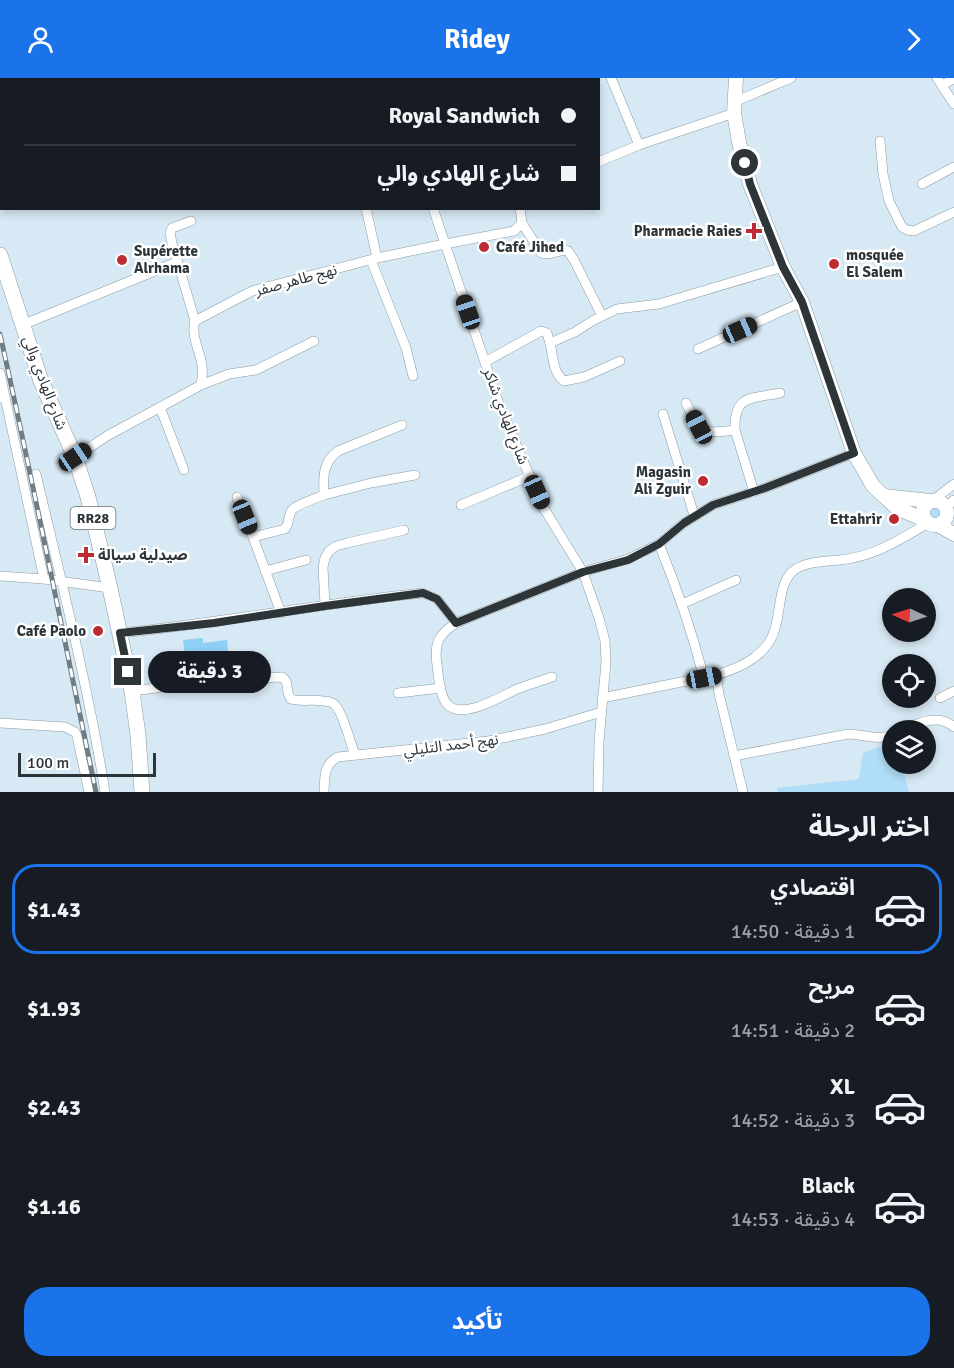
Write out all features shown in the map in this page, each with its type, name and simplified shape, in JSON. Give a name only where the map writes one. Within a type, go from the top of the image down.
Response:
[{"type":"main road","name":"شارع الهادي والي","points":[[0,255],[41,381],[75,457],[88,497],[132,691],[142,792]]},
{"type":"street","points":[[611,78],[639,145]]},
{"type":"street","points":[[736,78],[734,107],[739,142],[750,184],[783,267],[802,302],[854,453],[873,486],[897,508],[954,534]]},
{"type":"street","points":[[600,161],[734,107],[791,78]]},
{"type":"street","points":[[954,79],[940,82],[954,104]]},
{"type":"street","points":[[880,141],[889,201],[902,227],[914,231],[954,212]]},
{"type":"street","points":[[922,183],[954,167]]},
{"type":"street","points":[[366,210],[374,259],[406,348],[413,376]]},
{"type":"street","name":"شارع الهادي شاكر","points":[[434,210],[498,401],[543,507],[583,572],[605,641],[606,662],[599,741],[598,792]]},
{"type":"street","points":[[520,210],[522,223],[541,253],[568,251],[602,316]]},
{"type":"street","points":[[191,221],[172,228],[171,236],[195,321],[193,327],[202,362],[201,385]]},
{"type":"street","name":"نهج طاهر صفر","points":[[195,321],[252,291],[374,259],[514,231],[522,223]]},
{"type":"street","points":[[22,325],[177,262]]},
{"type":"street","points":[[550,343],[619,308],[658,304],[783,267]]},
{"type":"street","points":[[698,348],[802,302]]},
{"type":"street","points":[[485,362],[542,331],[547,333],[558,376],[564,381],[584,377],[620,361]]},
{"type":"street","points":[[75,457],[107,436],[201,385],[230,374],[256,370],[314,341]]},
{"type":"street","points":[[0,373],[3,398],[44,579]]},
{"type":"street","points":[[754,492],[735,430],[737,407],[745,400],[780,393]]},
{"type":"street","points":[[686,403],[699,427],[704,431],[710,433],[735,430]]},
{"type":"street","points":[[160,407],[184,471]]},
{"type":"street","points":[[663,414],[694,515]]},
{"type":"street","points":[[324,495],[327,463],[333,455],[402,424]]},
{"type":"street","points":[[552,677],[516,690],[494,702],[457,709],[448,705],[441,688],[436,647],[440,636],[456,623],[583,572],[628,560],[659,544],[694,515],[713,505],[754,492],[854,453]]},
{"type":"street","points":[[36,474],[77,647],[105,792]]},
{"type":"street","points":[[253,537],[285,529],[290,522],[293,508],[310,500],[371,483],[415,476]]},
{"type":"street","points":[[461,505],[530,476]]},
{"type":"street","points":[[930,523],[923,516],[924,507],[954,484]]},
{"type":"street","points":[[602,698],[716,675],[756,657],[769,644],[776,626],[783,586],[792,571],[808,564],[859,558],[896,543],[930,523],[945,520],[950,509],[940,502],[884,496]]},
{"type":"street","points":[[237,498],[280,613]]},
{"type":"street","points":[[325,606],[323,567],[329,551],[336,546],[404,530]]},
{"type":"street","points":[[659,544],[692,633],[704,678]]},
{"type":"street","points":[[265,571],[306,560]]},
{"type":"street","points":[[0,576],[110,588]]},
{"type":"street","points":[[682,604],[736,580]]},
{"type":"street","points":[[120,633],[214,623],[423,593],[437,599],[456,623]]},
{"type":"street","points":[[716,675],[743,792]]},
{"type":"street","points":[[132,691],[228,680],[282,677],[287,681],[287,694],[291,699],[321,700],[336,706],[355,755]]},
{"type":"street","points":[[398,693],[441,688]]},
{"type":"street","points":[[940,698],[954,691]]},
{"type":"street","name":"نهج أحمد التليلي","points":[[324,792],[328,764],[338,757],[488,741],[545,729],[601,712]]},
{"type":"street","points":[[936,720],[954,727]]},
{"type":"street","points":[[0,723],[65,727],[75,732],[89,792]]},
{"type":"street","points":[[734,756],[848,734],[882,738]]},
{"type":"shaded area","points":[[932,506],[938,506],[942,513],[938,520],[932,520],[928,516],[928,510]]},
{"type":"shaded area","points":[[882,746],[882,774],[904,774],[909,792],[778,792],[777,788],[859,779],[863,753]]},
{"type":"building","points":[[203,638],[203,643],[227,640],[230,673],[188,677],[183,640]]},
{"type":"railway","points":[[0,334],[96,792]]},
{"type":"place","name":"Pharmacie Raies","points":[[754,231]]},
{"type":"place","name":"Café Jihed","points":[[484,247]]},
{"type":"place","name":"Supérette Alrhama","points":[[122,260]]},
{"type":"place","name":"mosquée El Salem","points":[[834,264]]},
{"type":"place","name":"Magasin Ali Zguir","points":[[703,481]]},
{"type":"place","name":"Ettahrir","points":[[894,519]]},
{"type":"place","name":"صيدلية سيالة","points":[[86,555]]},
{"type":"place","name":"Café Paolo","points":[[98,631]]},
{"type":"route","points":[[128,672],[120,633],[214,623],[423,593],[437,599],[456,623],[583,572],[628,560],[659,544],[704,509],[809,472],[854,453],[802,302],[783,267],[764,221],[745,163]]}]
